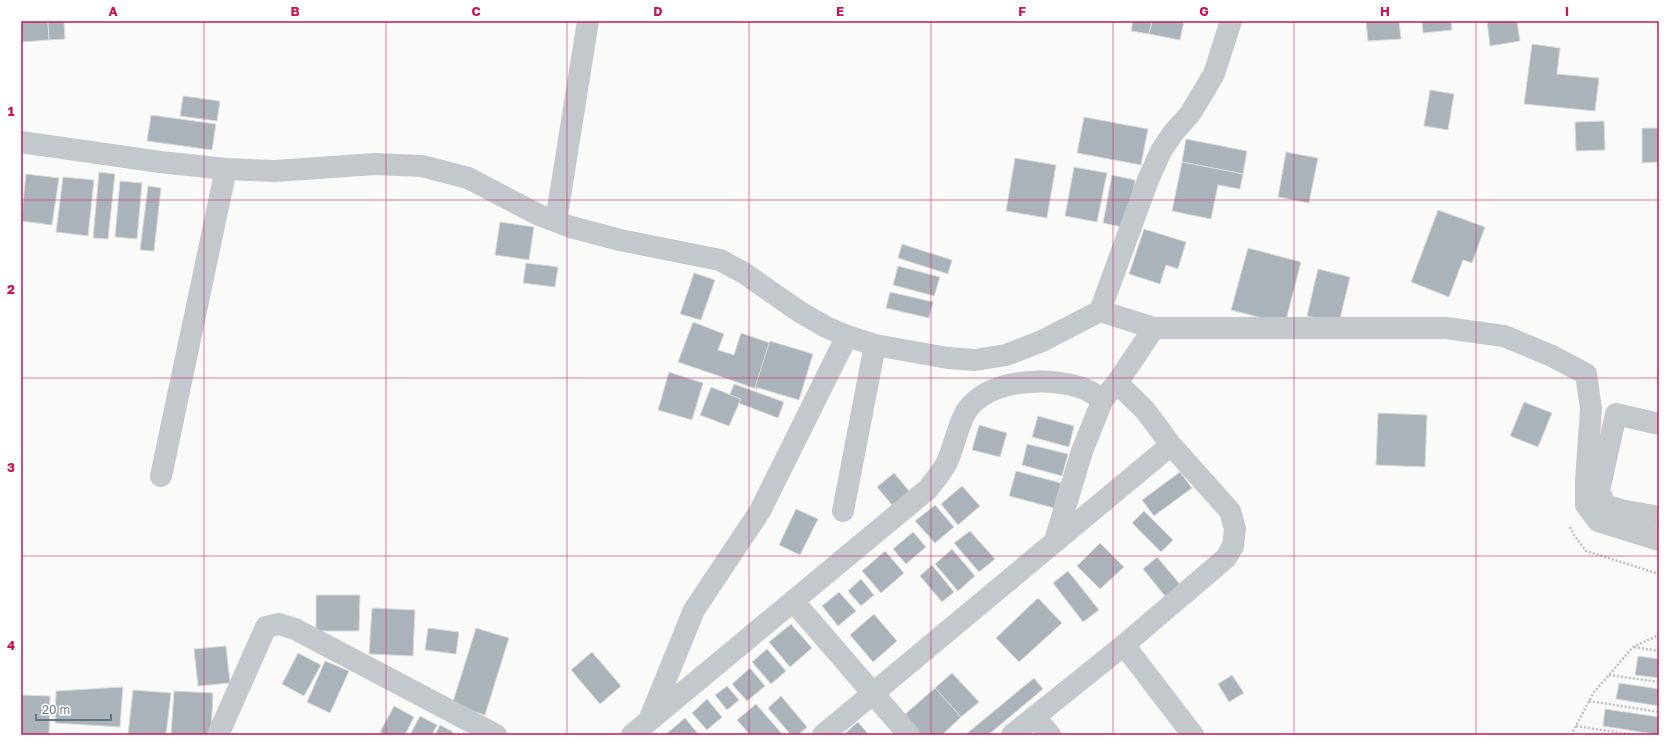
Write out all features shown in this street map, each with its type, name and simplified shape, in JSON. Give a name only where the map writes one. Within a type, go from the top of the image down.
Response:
[{"type":"street","points":[[556,221],[588,21]]},
{"type":"street","points":[[21,142],[160,162],[226,169],[275,171],[375,164],[422,166],[468,178],[539,215],[556,221],[620,240],[720,260],[744,273],[800,312],[826,327],[847,336],[875,345],[948,358],[975,360],[1006,354],[1042,341],[1100,311],[1148,180],[1161,151],[1190,114],[1214,74],[1231,21]]},
{"type":"street","points":[[161,476],[226,169]]},
{"type":"street","points":[[1100,311],[1154,328],[1446,328],[1504,336],[1552,356],[1586,374],[1590,409],[1586,505],[1598,521],[1659,540]]},
{"type":"street","points":[[1055,541],[1082,451],[1110,391],[1154,328]]},
{"type":"street","points":[[649,720],[694,610],[760,511],[847,336]]},
{"type":"street","points":[[844,511],[875,345]]},
{"type":"street","points":[[632,735],[794,602],[928,489],[946,465],[966,411],[981,396],[1006,386],[1034,382],[1059,383],[1110,391],[1145,410],[1171,445],[1230,511],[1235,529],[1233,546],[1226,558],[1124,645],[1012,735]]},
{"type":"street","points":[[1659,424],[1616,414],[1599,491],[1606,506],[1659,517]]},
{"type":"street","points":[[823,735],[1171,445]]},
{"type":"street","points":[[794,602],[909,735]]},
{"type":"street","points":[[218,735],[266,627],[279,624],[296,629],[496,735]]},
{"type":"street","points":[[1124,645],[1193,735]]},
{"type":"street","points":[[1035,717],[1050,735]]},
{"type":"path","points":[[1571,735],[1594,692],[1633,647],[1659,635]]},
{"type":"path","points":[[1633,647],[1659,651]]},
{"type":"path","points":[[1609,675],[1659,682]]},
{"type":"path","points":[[1589,701],[1659,712]]},
{"type":"path","points":[[1576,726],[1635,735]]},
{"type":"building","points":[[21,21],[48,21],[49,40],[22,42]]},
{"type":"building","points":[[48,21],[64,21],[65,39],[49,40]]},
{"type":"building","points":[[1133,21],[1152,21],[1149,34],[1131,31]]},
{"type":"building","points":[[1152,21],[1184,21],[1180,40],[1149,34]]},
{"type":"building","points":[[1366,21],[1399,21],[1401,39],[1368,41]]},
{"type":"building","points":[[1422,21],[1451,21],[1452,30],[1423,33]]},
{"type":"building","points":[[1487,21],[1517,21],[1520,41],[1490,46]]},
{"type":"building","points":[[1532,44],[1560,48],[1557,74],[1599,78],[1595,111],[1524,104]]},
{"type":"building","points":[[1430,90],[1454,94],[1448,130],[1424,126]]},
{"type":"building","points":[[183,96],[220,101],[217,121],[180,116]]},
{"type":"building","points":[[151,115],[216,124],[212,150],[147,141]]},
{"type":"building","points":[[1084,117],[1148,129],[1141,165],[1077,153]]},
{"type":"building","points":[[1604,121],[1605,150],[1576,151],[1575,122]]},
{"type":"building","points":[[1642,128],[1659,128],[1659,162],[1642,163]]},
{"type":"building","points":[[1186,139],[1247,151],[1243,174],[1182,162]]},
{"type":"building","points":[[1286,152],[1318,158],[1309,203],[1278,197]]},
{"type":"building","points":[[1015,158],[1056,165],[1047,218],[1006,211]]},
{"type":"building","points":[[1182,162],[1243,174],[1240,189],[1218,185],[1211,219],[1172,211]]},
{"type":"building","points":[[1074,167],[1107,173],[1097,222],[1065,216]]},
{"type":"building","points":[[99,172],[115,174],[108,239],[93,238]]},
{"type":"building","points":[[26,174],[59,178],[52,225],[21,221]]},
{"type":"building","points":[[1112,175],[1135,180],[1127,228],[1103,223]]},
{"type":"building","points":[[63,177],[94,180],[88,236],[56,232]]},
{"type":"building","points":[[120,181],[142,183],[137,239],[115,237]]},
{"type":"building","points":[[148,186],[161,188],[154,251],[140,250]]},
{"type":"building","points":[[1438,210],[1485,227],[1472,263],[1463,260],[1449,297],[1411,282]]},
{"type":"building","points":[[500,222],[534,227],[529,260],[495,255]]},
{"type":"building","points":[[1144,229],[1186,242],[1178,269],[1166,265],[1160,284],[1129,274]]},
{"type":"building","points":[[902,244],[952,260],[948,274],[898,258]]},
{"type":"building","points":[[1248,248],[1301,262],[1285,324],[1231,310]]},
{"type":"building","points":[[526,263],[558,267],[555,287],[523,283]]},
{"type":"building","points":[[898,266],[940,277],[934,296],[893,285]]},
{"type":"building","points":[[1318,269],[1350,277],[1339,323],[1307,316]]},
{"type":"building","points":[[694,273],[715,280],[701,320],[680,314]]},
{"type":"building","points":[[890,292],[933,302],[929,318],[886,308]]},
{"type":"building","points":[[693,322],[724,334],[718,350],[734,355],[741,333],[773,344],[757,389],[678,362]]},
{"type":"building","points":[[770,341],[813,354],[799,400],[755,387]]},
{"type":"building","points":[[669,372],[703,383],[692,420],[658,410]]},
{"type":"building","points":[[734,384],[784,402],[778,418],[728,399]]},
{"type":"building","points":[[711,387],[741,399],[729,426],[700,415]]},
{"type":"building","points":[[1524,402],[1552,413],[1538,447],[1510,436]]},
{"type":"building","points":[[1378,413],[1427,415],[1425,467],[1376,465]]},
{"type":"building","points":[[1038,416],[1074,426],[1069,447],[1032,437]]},
{"type":"building","points":[[979,425],[1007,433],[1000,457],[972,450]]},
{"type":"building","points":[[1027,444],[1068,454],[1062,476],[1022,465]]},
{"type":"building","points":[[1016,471],[1061,483],[1054,508],[1009,496]]},
{"type":"building","points":[[1180,472],[1192,488],[1154,516],[1142,500]]},
{"type":"building","points":[[894,473],[910,492],[892,505],[877,487]]},
{"type":"building","points":[[962,486],[980,506],[958,525],[941,504]]},
{"type":"building","points":[[935,505],[954,527],[935,543],[915,521]]},
{"type":"building","points":[[796,509],[818,519],[800,555],[779,545]]},
{"type":"building","points":[[1144,511],[1173,540],[1161,552],[1132,523]]},
{"type":"building","points":[[970,531],[995,559],[979,572],[954,543]]},
{"type":"building","points":[[913,532],[926,547],[906,564],[893,549]]},
{"type":"building","points":[[1100,543],[1124,567],[1100,589],[1077,566]]},
{"type":"building","points":[[952,549],[975,576],[958,591],[935,564]]},
{"type":"building","points":[[885,551],[904,573],[881,593],[862,571]]},
{"type":"building","points":[[1157,557],[1184,589],[1169,601],[1143,569]]},
{"type":"building","points":[[932,565],[954,592],[942,602],[920,576]]},
{"type":"building","points":[[1068,571],[1099,610],[1083,622],[1053,583]]},
{"type":"building","points":[[861,579],[874,595],[861,606],[848,591]]},
{"type":"building","points":[[839,592],[856,611],[838,626],[822,606]]},
{"type":"building","points":[[316,595],[360,595],[359,631],[316,631]]},
{"type":"building","points":[[1038,598],[1062,623],[1019,662],[996,638]]},
{"type":"building","points":[[372,608],[415,610],[413,656],[369,654]]},
{"type":"building","points":[[874,614],[897,641],[873,662],[850,635]]},
{"type":"building","points":[[791,624],[812,648],[790,667],[769,642]]},
{"type":"building","points":[[428,628],[459,632],[456,654],[425,650]]},
{"type":"building","points":[[476,628],[509,638],[485,715],[452,705]]},
{"type":"building","points":[[226,646],[230,683],[198,686],[194,649]]},
{"type":"building","points":[[767,649],[786,671],[771,684],[752,662]]},
{"type":"building","points":[[592,652],[621,686],[600,704],[571,670]]},
{"type":"building","points":[[298,653],[321,665],[304,696],[282,684]]},
{"type":"building","points":[[1638,656],[1659,659],[1659,678],[1635,675]]},
{"type":"building","points":[[325,661],[349,671],[330,713],[307,702]]},
{"type":"building","points":[[750,668],[765,686],[747,701],[732,684]]},
{"type":"building","points":[[952,673],[979,702],[961,717],[935,688]]},
{"type":"building","points":[[1232,675],[1244,693],[1229,702],[1218,684]]},
{"type":"building","points":[[1034,678],[1043,689],[988,735],[965,735]]},
{"type":"building","points":[[1619,683],[1659,689],[1659,706],[1616,699]]},
{"type":"building","points":[[727,686],[739,700],[727,710],[715,695]]},
{"type":"building","points":[[123,687],[120,727],[55,723],[56,691]]},
{"type":"building","points":[[935,688],[961,717],[942,735],[920,735],[903,716]]},
{"type":"building","points":[[133,690],[171,693],[166,735],[128,735]]},
{"type":"building","points":[[174,691],[213,693],[211,735],[171,735]]},
{"type":"building","points":[[21,695],[50,696],[49,735],[21,735]]},
{"type":"building","points":[[781,696],[807,727],[798,735],[791,735],[768,708]]},
{"type":"building","points":[[707,699],[722,717],[707,730],[692,713]]},
{"type":"building","points":[[756,704],[783,735],[750,735],[737,720]]},
{"type":"building","points":[[394,706],[414,717],[405,735],[385,735],[380,732]]},
{"type":"building","points":[[1605,709],[1659,717],[1659,735],[1603,726]]},
{"type":"building","points":[[420,716],[437,725],[432,735],[410,735]]},
{"type":"building","points":[[685,718],[699,735],[665,735]]},
{"type":"building","points":[[858,722],[869,735],[843,735]]},
{"type":"building","points":[[440,725],[453,732],[451,735],[435,735]]}]
